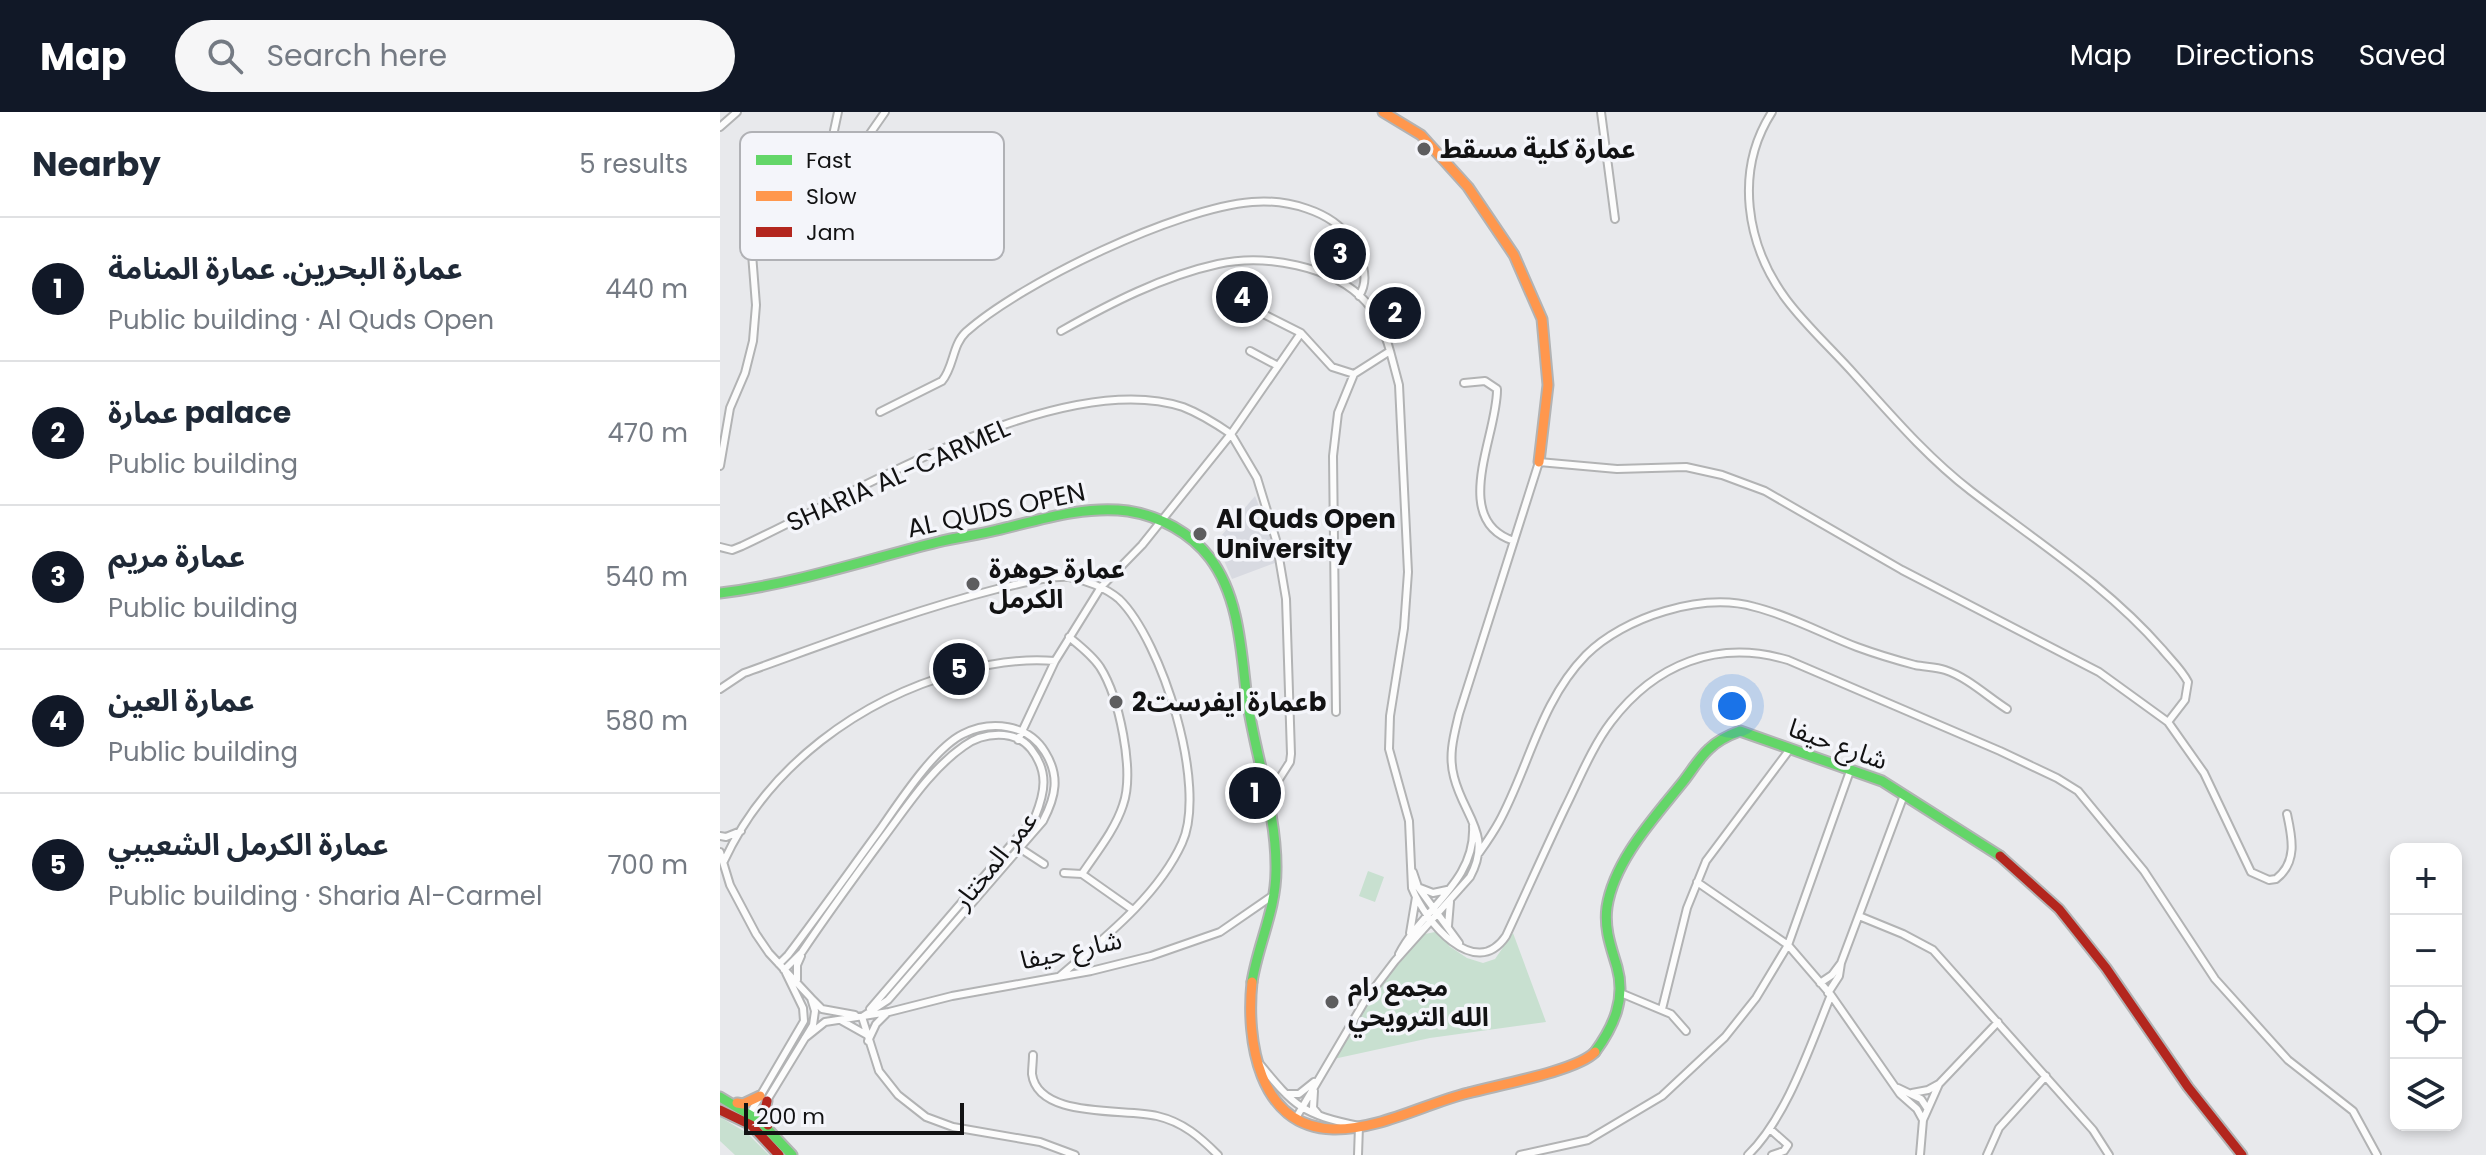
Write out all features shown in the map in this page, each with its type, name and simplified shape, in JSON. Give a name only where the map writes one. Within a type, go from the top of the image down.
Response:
[{"type":"street","points":[[720,127],[737,112]]},
{"type":"street","points":[[834,132],[838,112]]},
{"type":"street","points":[[871,132],[885,112]]},
{"type":"street","points":[[1383,112],[1421,135],[1468,187],[1520,268],[1542,319],[1548,385],[1539,462],[1459,714],[1450,756],[1454,777],[1479,834],[1477,864],[1451,898],[1409,937]]},
{"type":"street","points":[[1601,112],[1615,219]]},
{"type":"street","points":[[1772,112],[1755,147],[1748,180],[1748,213],[1770,275],[1787,301],[1893,421],[1939,465],[2089,579],[2147,633],[2188,682],[2185,700],[2168,722]]},
{"type":"street","points":[[880,412],[942,381],[964,334],[1041,280],[1130,239],[1230,205],[1272,202],[1305,209],[1334,221],[1347,233],[1363,264],[1365,284],[1359,296]]},
{"type":"street","points":[[720,466],[730,408],[745,373],[753,341],[756,305],[752,260]]},
{"type":"street","points":[[1061,331],[1133,295],[1186,274],[1218,264],[1248,260],[1317,272],[1335,280],[1359,296],[1384,329],[1399,385],[1408,572],[1404,628],[1390,716],[1389,749],[1409,821],[1412,888],[1416,897],[1461,946],[1474,954],[1487,953],[1499,947],[1581,775],[1609,724],[1633,696],[1656,676],[1704,656],[1762,652],[1788,660],[2000,751],[2078,791],[2144,871],[2215,979],[2288,1060],[2353,1111],[2377,1155]]},
{"type":"street","points":[[1234,299],[1301,333],[1332,367],[1354,374]]},
{"type":"street","points":[[797,980],[797,965],[802,952],[904,810],[945,761],[967,743],[988,735],[1007,734],[1018,740],[1055,661],[1101,587],[1163,520],[1231,434],[1301,333]]},
{"type":"street","points":[[1250,351],[1278,366]]},
{"type":"street","points":[[1336,712],[1333,456],[1338,413],[1354,374],[1390,351]]},
{"type":"street","points":[[1464,383],[1485,381],[1497,389],[1480,486],[1489,527],[1500,536],[1514,541]]},
{"type":"street","name":"SHARIA AL-CARMEL","points":[[720,547],[732,550],[742,546],[944,449],[1037,413],[1094,403],[1135,401],[1180,406],[1208,417],[1231,434]]},
{"type":"street","points":[[1231,434],[1257,478],[1276,540],[1286,599],[1291,754],[1290,762],[1267,798]]},
{"type":"street","points":[[1539,462],[1617,469],[1686,467],[1722,475],[1765,491],[1902,570],[2099,672],[2168,722],[2204,773],[2247,865],[2259,877],[2276,879],[2287,868],[2293,847],[2287,814]]},
{"type":"street","name":"AL QUDS OPEN","points":[[720,593],[790,582],[1031,521],[1114,509],[1143,513],[1163,520],[1197,545],[1215,565],[1234,613],[1251,726],[1276,849],[1275,894]]},
{"type":"street","points":[[720,689],[744,673],[916,612],[1018,584],[1067,577],[1101,587],[1118,599],[1139,625],[1159,661],[1174,704],[1190,799],[1188,825],[1177,852],[1133,910],[1060,976]]},
{"type":"street","points":[[1479,853],[1500,821],[1541,725],[1561,687],[1594,648],[1611,635],[1648,616],[1685,606],[1723,603],[1752,606],[1788,617],[1858,647],[1916,665],[1944,669],[2007,709]]},
{"type":"street","points":[[1069,637],[1090,655],[1110,685],[1128,781],[1123,806],[1082,874]]},
{"type":"street","points":[[724,861],[768,793],[818,742],[867,709],[899,692],[989,664],[1032,659],[1055,661]]},
{"type":"street","points":[[751,1119],[804,1021],[819,1010],[862,1017],[888,1000],[1043,821],[1054,800],[1055,774],[1034,738],[1010,726],[990,725],[962,735],[939,753],[905,794],[782,967]]},
{"type":"street","name":"شارع حيفا","points":[[1623,994],[1607,937],[1606,912],[1612,887],[1655,819],[1708,750],[1730,734],[1740,731],[1882,781],[2006,860],[2059,909],[2106,968],[2188,1087],[2242,1155]]},
{"type":"street","name":"عمر المختار","points":[[862,1017],[1035,817],[1045,779],[1028,745],[1018,740]]},
{"type":"street","points":[[1662,1009],[1687,908],[1706,861],[1790,749]]},
{"type":"street","points":[[1520,1155],[1588,1140],[1662,1096],[1725,1037],[1756,998],[1788,945],[1850,771]]},
{"type":"street","points":[[1748,1155],[1764,1140],[1807,1052],[1839,976],[1841,963],[1904,795]]},
{"type":"street","points":[[1395,961],[1420,935],[1461,877],[1472,851],[1472,819]]},
{"type":"street","points":[[720,836],[741,831]]},
{"type":"street","points":[[1011,845],[1044,864]]},
{"type":"street","points":[[720,852],[730,885]]},
{"type":"street","points":[[1411,860],[1418,887],[1432,914]]},
{"type":"street","points":[[720,873],[730,885],[756,934],[819,1010]]},
{"type":"street","points":[[1064,873],[1082,874],[1133,910]]},
{"type":"street","points":[[1697,882],[1788,945],[1829,994],[1923,1120]]},
{"type":"street","points":[[1418,887],[1433,893],[1450,889]]},
{"type":"street","points":[[1275,894],[1252,981],[1249,1022],[1254,1057],[1261,1078],[1277,1104],[1296,1118],[1323,1128],[1340,1130],[1359,1126],[1461,1095],[1519,1082],[1588,1058],[1599,1048],[1618,1015],[1623,994],[1671,1014],[1686,1031]]},
{"type":"street","name":"شارع حيفا","points":[[839,1020],[1151,956],[1220,932],[1275,894]]},
{"type":"street","points":[[1296,1118],[1358,1012],[1409,937],[1416,897]]},
{"type":"street","points":[[1447,932],[1451,898]]},
{"type":"street","points":[[1859,916],[1933,950],[2093,1130],[2109,1155]]},
{"type":"street","points":[[1420,935],[1429,930],[1447,932]]},
{"type":"street","points":[[782,967],[802,952]]},
{"type":"street","points":[[1820,983],[1832,975],[1841,963]]},
{"type":"street","points":[[782,967],[803,1008],[804,1021]]},
{"type":"street","points":[[888,1000],[890,1008],[898,1010]]},
{"type":"street","points":[[720,1097],[743,1104],[763,1098],[805,1038],[819,1010]]},
{"type":"street","points":[[868,1038],[876,1024],[889,1012]]},
{"type":"street","points":[[862,1017],[879,1071],[898,1095],[926,1117],[953,1127],[1040,1142],[1075,1155]]},
{"type":"street","points":[[805,1038],[825,1022],[839,1020],[868,1038]]},
{"type":"street","points":[[1908,1092],[1928,1090],[1939,1084],[1998,1022]]},
{"type":"street","points":[[1033,1055],[1032,1077],[1045,1097],[1066,1107],[1159,1116],[1197,1134],[1218,1155]]},
{"type":"street","points":[[1254,1057],[1282,1093],[1302,1108],[1324,1119],[1359,1126]]},
{"type":"street","points":[[1987,1155],[1999,1128],[2046,1076]]},
{"type":"street","points":[[1282,1093],[1291,1096],[1299,1094],[1319,1077]]},
{"type":"street","points":[[1319,1077],[1313,1092],[1313,1108],[1324,1119]]},
{"type":"street","points":[[1920,1153],[1923,1120],[1939,1084]]},
{"type":"street","points":[[1895,1086],[1921,1099],[1926,1104],[1927,1112]]},
{"type":"street","points":[[763,1098],[768,1125],[792,1155]]},
{"type":"street","points":[[734,1103],[779,1155]]},
{"type":"street","points":[[720,1110],[768,1125]]},
{"type":"street","points":[[1358,1155],[1359,1126]]},
{"type":"street","points":[[1770,1129],[1788,1145],[1784,1151],[1772,1155]]},
{"type":"street","points":[[1051,1155],[1054,1147]]},
{"type":"shaded area","points":[[1255,496],[1270,534],[1275,563],[1232,579],[1216,542]]},
{"type":"green space","points":[[1368,871],[1384,877],[1375,902],[1359,896]]},
{"type":"green space","points":[[1440,931],[1445,934],[1449,946],[1467,958],[1483,963],[1495,959],[1513,933],[1546,1022],[1430,1038],[1329,1060],[1358,1012],[1420,935]]},
{"type":"green space","points":[[720,1117],[747,1133],[769,1155],[735,1155],[720,1141]]},
{"type":"traffic: fast","points":[[720,593],[803,578],[945,540],[1079,512],[1112,510],[1140,513],[1184,533],[1210,558],[1227,588],[1240,639],[1249,713],[1273,825],[1275,885],[1252,982]]},
{"type":"traffic: fast","points":[[1595,1052],[1613,1022],[1619,1001],[1619,979],[1606,923],[1611,890],[1618,873],[1637,841],[1701,757],[1727,736],[1740,731],[1882,781],[2000,856]]},
{"type":"traffic: fast","points":[[720,1097],[760,1121],[792,1155]]},
{"type":"traffic: slow","points":[[1383,112],[1421,135],[1468,187],[1514,255],[1542,319],[1548,385],[1539,462]]},
{"type":"traffic: slow","points":[[1252,982],[1252,1029],[1262,1076],[1273,1097],[1288,1113],[1308,1124],[1333,1129],[1367,1125],[1451,1098],[1555,1071],[1586,1059],[1595,1052]]},
{"type":"traffic: slow","points":[[737,1103],[743,1104],[760,1096]]},
{"type":"traffic: jam","points":[[2000,856],[2059,909],[2106,968],[2188,1087],[2242,1155]]},
{"type":"traffic: jam","points":[[767,1101],[764,1115],[768,1125]]},
{"type":"traffic: jam","points":[[720,1110],[751,1125],[779,1155]]},
{"type":"place","name":"عمارة كلية مسقط","points":[[1424,149]]},
{"type":"place","name":"عمارة مريم","points":[[1340,254]]},
{"type":"place","name":"عمارة العين","points":[[1242,297]]},
{"type":"place","name":"عمارة palace","points":[[1395,313]]},
{"type":"place","name":"Al Quds Open University","points":[[1200,534]]},
{"type":"place","name":"عمارة جوهرة الكرمل","points":[[973,584]]},
{"type":"place","name":"عمارة الكرمل الشعيبي","points":[[959,669]]},
{"type":"place","name":"عمارة ايفرست2b","points":[[1116,702]]},
{"type":"place","name":"عمارة البحرين. عمارة المنامة","points":[[1255,793]]},
{"type":"place","name":"مجمع رام الله الترويحي","points":[[1332,1002]]}]
